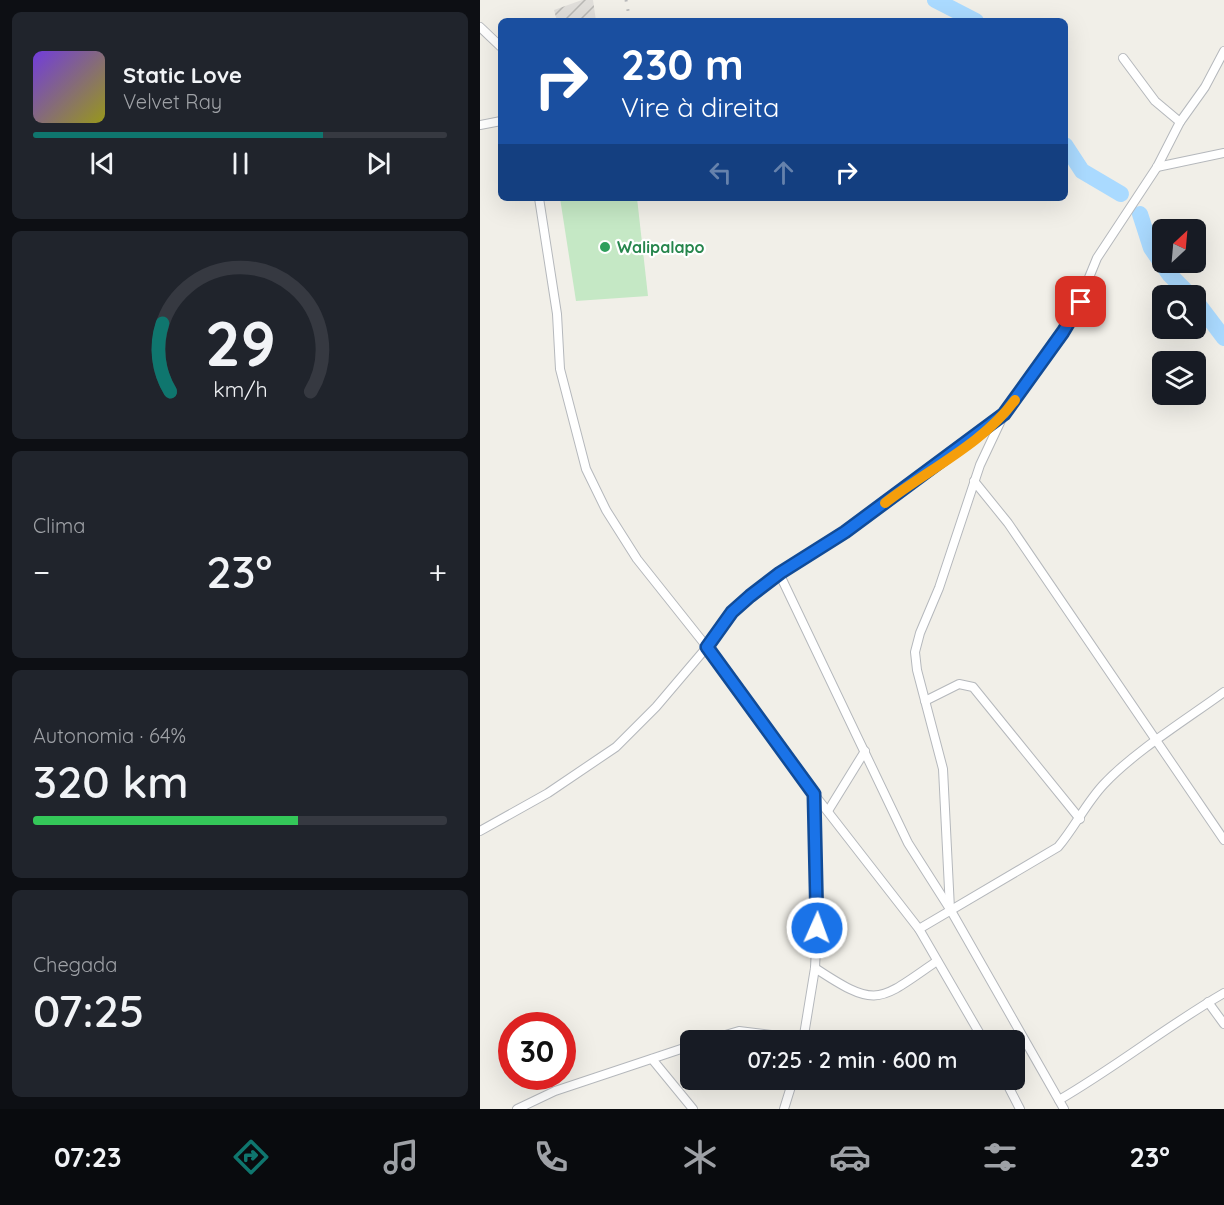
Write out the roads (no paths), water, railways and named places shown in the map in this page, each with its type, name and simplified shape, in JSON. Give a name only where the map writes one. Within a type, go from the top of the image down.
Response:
[{"type":"street","points":[[480,27],[498,44]]},
{"type":"street","points":[[950,909],[943,769],[915,652],[974,481],[1004,414],[1072,319],[1097,258],[1157,166],[1180,122],[1206,87],[1224,51]]},
{"type":"street","points":[[1124,58],[1155,101],[1180,122]]},
{"type":"street","points":[[480,125],[498,122]]},
{"type":"street","points":[[1157,166],[1224,153]]},
{"type":"street","points":[[539,201],[557,314],[560,369],[586,469],[606,510],[637,559],[707,647],[814,794],[919,929],[978,1030]]},
{"type":"street","points":[[480,831],[548,793],[616,747],[656,707],[707,647],[732,612],[780,573],[845,532],[1004,414]]},
{"type":"street","points":[[974,481],[1008,523],[1224,840]]},
{"type":"street","points":[[780,573],[908,843],[950,909],[1064,1109]]},
{"type":"street","points":[[926,700],[959,684],[973,687],[1080,819]]},
{"type":"street","points":[[919,929],[1058,847],[1104,784],[1156,741],[1224,692]]},
{"type":"street","points":[[828,811],[865,751]]},
{"type":"street","points":[[805,1030],[815,968],[818,908],[814,794]]},
{"type":"street","points":[[815,968],[862,996],[875,996],[894,992],[937,961]]},
{"type":"street","points":[[1059,1100],[1104,1074],[1173,1023],[1224,993]]},
{"type":"street","points":[[1208,1002],[1224,1024]]},
{"type":"street","points":[[517,1109],[555,1091],[680,1049]]},
{"type":"street","points":[[652,1059],[693,1109]]},
{"type":"street","points":[[784,1109],[790,1090]]},
{"type":"street","points":[[1010,1090],[1020,1109]]},
{"type":"waterway","points":[[935,0],[970,18]]},
{"type":"waterway","points":[[1068,150],[1082,171],[1121,194]]},
{"type":"waterway","points":[[1140,214],[1151,248],[1169,274],[1180,285]]},
{"type":"waterway","points":[[1206,314],[1224,338]]},
{"type":"railway","points":[[626,0],[629,18]]},
{"type":"place","name":"Walipalapo","points":[[605,247]]}]
